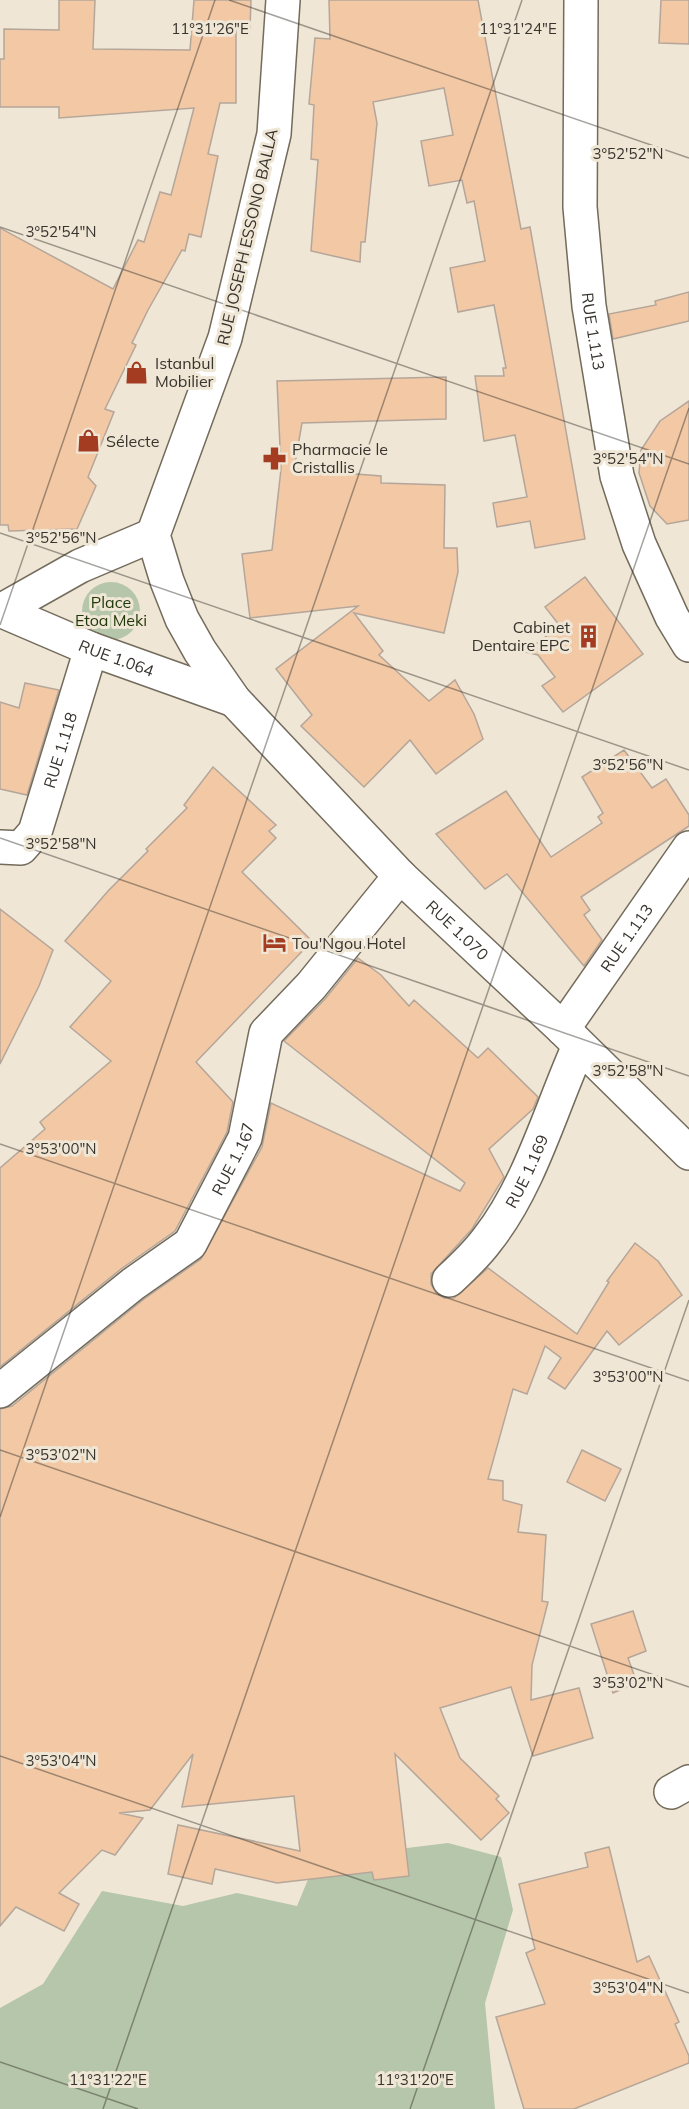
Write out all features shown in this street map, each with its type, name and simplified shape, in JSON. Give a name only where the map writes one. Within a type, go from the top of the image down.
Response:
[{"type":"street","name":"RUE JOSEPH ESSONO BALLA","points":[[153,535],[225,338],[274,134],[283,0]]},
{"type":"street","name":"RUE 1.113","points":[[581,0],[580,207],[589,306],[617,476],[639,544],[672,616],[689,645]]},
{"type":"street","points":[[1,610],[80,566],[153,535],[182,619],[200,651],[234,700]]},
{"type":"street","name":"RUE 1.064","points":[[1,610],[91,649],[234,700]]},
{"type":"street","name":"RUE 1.118","points":[[10,848],[35,832],[91,649]]},
{"type":"street","name":"RUE 1.070","points":[[234,700],[400,876],[571,1037],[689,1153]]},
{"type":"street","name":"RUE 1.113","points":[[571,1037],[689,848]]},
{"type":"street","name":"RUE 1.167","points":[[0,1391],[134,1284],[190,1244],[245,1138],[266,1034],[311,986],[400,876]]},
{"type":"street","name":"RUE 1.169","points":[[449,1280],[470,1260],[500,1222],[527,1168],[571,1037]]},
{"type":"green space","name":"Place Etoa Meki","points":[[111,582],[127,587],[135,595],[140,611],[135,627],[127,635],[111,640],[95,635],[87,627],[82,611],[87,595],[95,587]]},
{"type":"green space","points":[[448,1843],[501,1857],[513,1910],[485,2003],[495,2109],[0,2109],[0,2008],[43,1984],[102,1891],[183,1906],[237,1893],[297,1906],[314,1865],[342,1856]]},
{"type":"building","points":[[59,0],[95,0],[93,49],[190,50],[194,0],[251,0],[250,28],[236,27],[236,103],[220,103],[208,154],[218,156],[201,237],[189,234],[185,251],[182,250],[132,343],[136,345],[105,409],[114,412],[88,477],[96,486],[77,529],[9,531],[8,525],[0,525],[0,228],[113,289],[138,240],[144,242],[160,192],[171,195],[194,108],[59,118],[59,107],[0,107],[0,59],[4,59],[4,29],[59,30]]},
{"type":"building","points":[[329,0],[478,0],[521,229],[530,227],[585,539],[535,548],[530,521],[497,527],[493,503],[527,497],[515,435],[484,441],[475,376],[504,376],[503,368],[506,368],[494,305],[458,312],[450,268],[485,261],[474,201],[467,203],[462,180],[429,186],[421,141],[453,135],[444,88],[373,102],[377,123],[365,242],[361,242],[360,262],[311,251],[318,160],[311,159],[314,105],[309,104],[315,38],[330,39]]},
{"type":"building","points":[[661,0],[689,0],[689,44],[659,43]]},
{"type":"building","points":[[689,292],[689,321],[613,339],[609,314],[656,305],[655,301]]},
{"type":"building","points":[[446,377],[446,419],[302,423],[294,469],[381,476],[381,483],[445,485],[444,548],[457,548],[458,572],[444,633],[354,613],[383,651],[379,655],[429,701],[455,680],[474,714],[483,739],[436,774],[410,740],[364,787],[301,726],[312,715],[276,669],[358,606],[250,618],[242,554],[272,550],[281,469],[277,381]]},
{"type":"building","points":[[689,401],[689,520],[667,524],[650,506],[639,473],[641,450],[660,421]]},
{"type":"building","name":"Cabinet Dentaire EPC","points":[[585,577],[643,654],[563,712],[542,686],[555,677],[538,655],[525,652],[560,626],[545,607]]},
{"type":"building","points":[[25,683],[59,690],[27,795],[0,789],[0,702],[19,708]]},
{"type":"building","points":[[624,750],[652,788],[666,779],[689,815],[689,826],[581,897],[590,910],[584,915],[602,940],[584,966],[507,874],[485,889],[436,834],[506,791],[551,857],[602,823],[598,817],[603,813],[582,777]]},
{"type":"building","points":[[213,767],[276,825],[269,831],[276,838],[242,872],[312,941],[196,1062],[233,1102],[227,1132],[175,1231],[121,1269],[0,1367],[0,1168],[45,1129],[40,1122],[111,1061],[70,1027],[111,981],[65,941],[108,891],[148,851],[146,849],[187,808],[184,805]]},
{"type":"building","points":[[0,909],[53,950],[39,986],[0,1064]]},
{"type":"building","points":[[358,958],[381,975],[409,1006],[414,1000],[478,1058],[488,1048],[538,1097],[533,1109],[489,1149],[504,1177],[472,1229],[431,1274],[431,1284],[436,1293],[444,1298],[454,1298],[488,1268],[577,1334],[609,1282],[607,1281],[635,1243],[658,1261],[682,1295],[619,1345],[607,1331],[565,1389],[548,1378],[561,1358],[545,1346],[527,1394],[513,1389],[488,1479],[503,1481],[503,1500],[522,1505],[518,1532],[546,1535],[542,1601],[548,1602],[532,1665],[531,1700],[579,1688],[593,1738],[533,1756],[511,1687],[440,1708],[460,1758],[499,1796],[496,1799],[509,1813],[481,1840],[395,1754],[409,1876],[374,1880],[372,1872],[277,1883],[215,1869],[212,1884],[168,1874],[178,1825],[300,1851],[294,1796],[182,1807],[193,1754],[150,1810],[119,1813],[143,1818],[115,1855],[102,1850],[59,1893],[79,1904],[64,1931],[16,1907],[0,1926],[0,1409],[12,1406],[144,1299],[201,1259],[262,1147],[271,1103],[460,1191],[465,1183],[284,1041],[325,999]]},
{"type":"building","points":[[582,1450],[621,1469],[605,1501],[567,1482]]},
{"type":"building","points":[[633,1611],[646,1651],[628,1658],[637,1683],[613,1693],[591,1624]]},
{"type":"building","points":[[609,1847],[637,1962],[649,1956],[679,2022],[675,2024],[689,2056],[689,2063],[574,2109],[524,2109],[496,2017],[545,2004],[526,1953],[535,1949],[519,1884],[588,1867],[585,1853]]},
{"type":"place","name":"Istanbul Mobilier","points":[[137,372]]},
{"type":"place","name":"Sélecte","points":[[88,441]]},
{"type":"place","name":"Pharmacie le Cristallis","points":[[274,458]]},
{"type":"place","name":"Cabinet Dentaire EPC","points":[[588,636]]},
{"type":"place","name":"Tou'Ngou Hotel","points":[[274,943]]}]
